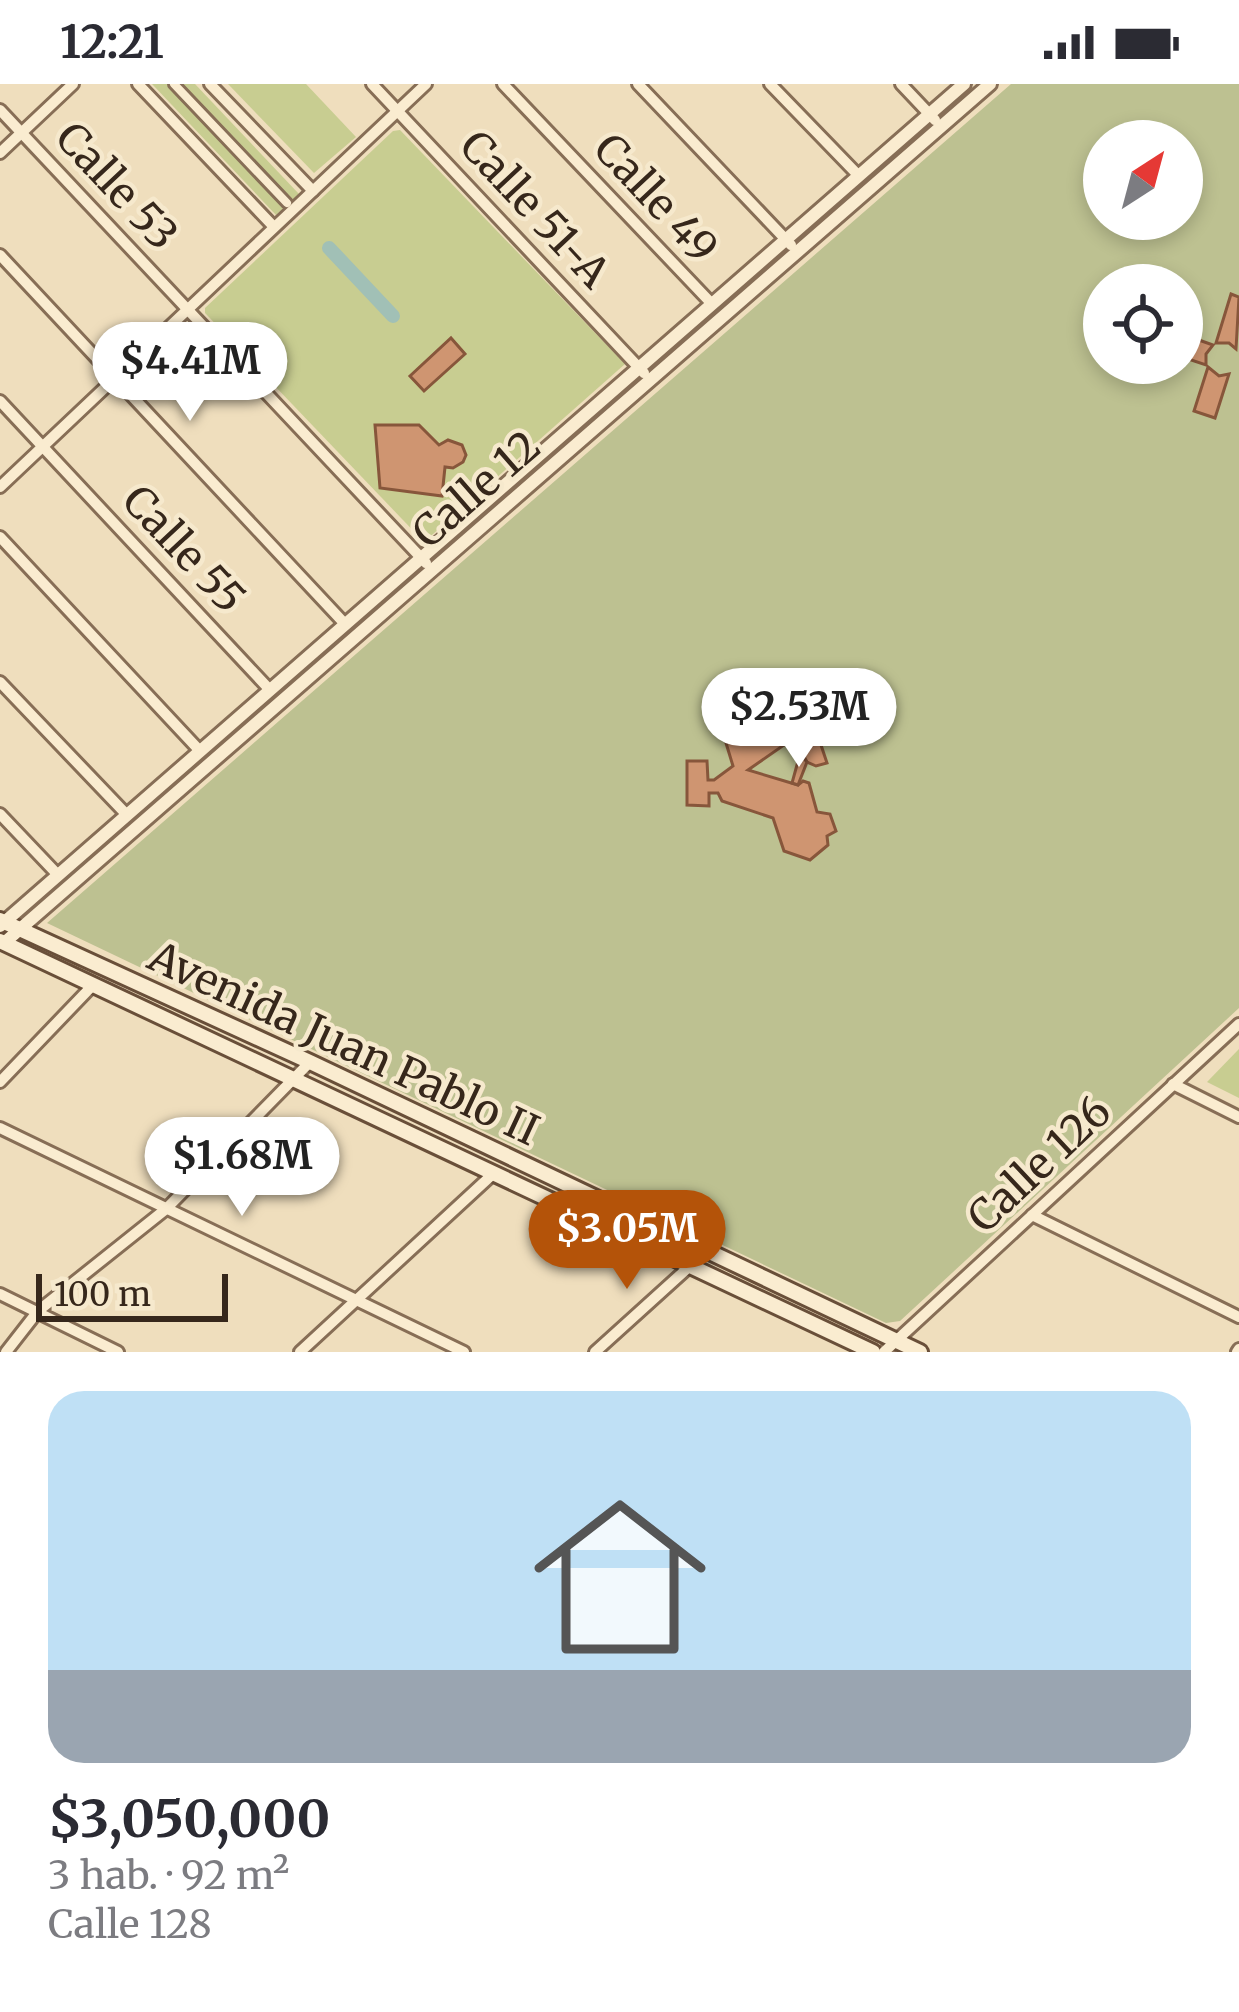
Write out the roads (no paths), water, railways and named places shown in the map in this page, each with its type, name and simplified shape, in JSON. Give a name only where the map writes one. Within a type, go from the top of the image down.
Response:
[{"type":"main road","name":"Avenida Juan Pablo II","points":[[1,923],[310,1062],[920,1352]]},
{"type":"main road","name":"Avenida Juan Pablo II","points":[[2,942],[873,1352]]},
{"type":"street","points":[[0,153],[73,84]]},
{"type":"street","points":[[138,84],[274,227]]},
{"type":"street","points":[[174,84],[287,203]]},
{"type":"street","points":[[210,84],[313,191]]},
{"type":"street","name":"Calle 51-A","points":[[372,84],[650,380]]},
{"type":"street","points":[[0,487],[426,84]]},
{"type":"street","name":"Calle 49","points":[[503,84],[712,304]]},
{"type":"street","points":[[638,84],[796,253]]},
{"type":"street","points":[[770,84],[859,176]]},
{"type":"street","points":[[901,84],[941,127]]},
{"type":"street","name":"Calle 12","points":[[1,923],[964,84]]},
{"type":"street","name":"Calle 12","points":[[2,942],[990,84]]},
{"type":"street","name":"Calle 53","points":[[0,110],[432,570]]},
{"type":"street","points":[[0,255],[346,624]]},
{"type":"street","name":"Calle 55","points":[[0,401],[270,690]]},
{"type":"street","points":[[0,537],[200,751]]},
{"type":"street","points":[[0,682],[127,815]]},
{"type":"street","points":[[246,711],[258,722]]},
{"type":"street","points":[[0,814],[58,875]]},
{"type":"street","points":[[0,1082],[93,985]]},
{"type":"street","name":"Calle 126","points":[[884,1352],[1239,1024]]},
{"type":"street","points":[[6,1352],[38,1311],[166,1208],[310,1062]]},
{"type":"street","points":[[1173,1084],[1239,1117]]},
{"type":"street","points":[[0,1128],[464,1352]]},
{"type":"street","points":[[300,1352],[494,1173]]},
{"type":"street","points":[[1032,1215],[1239,1317]]},
{"type":"street","points":[[596,1352],[690,1266]]},
{"type":"street","points":[[0,1294],[118,1352]]},
{"type":"waterway","points":[[329,248],[393,316]]}]
